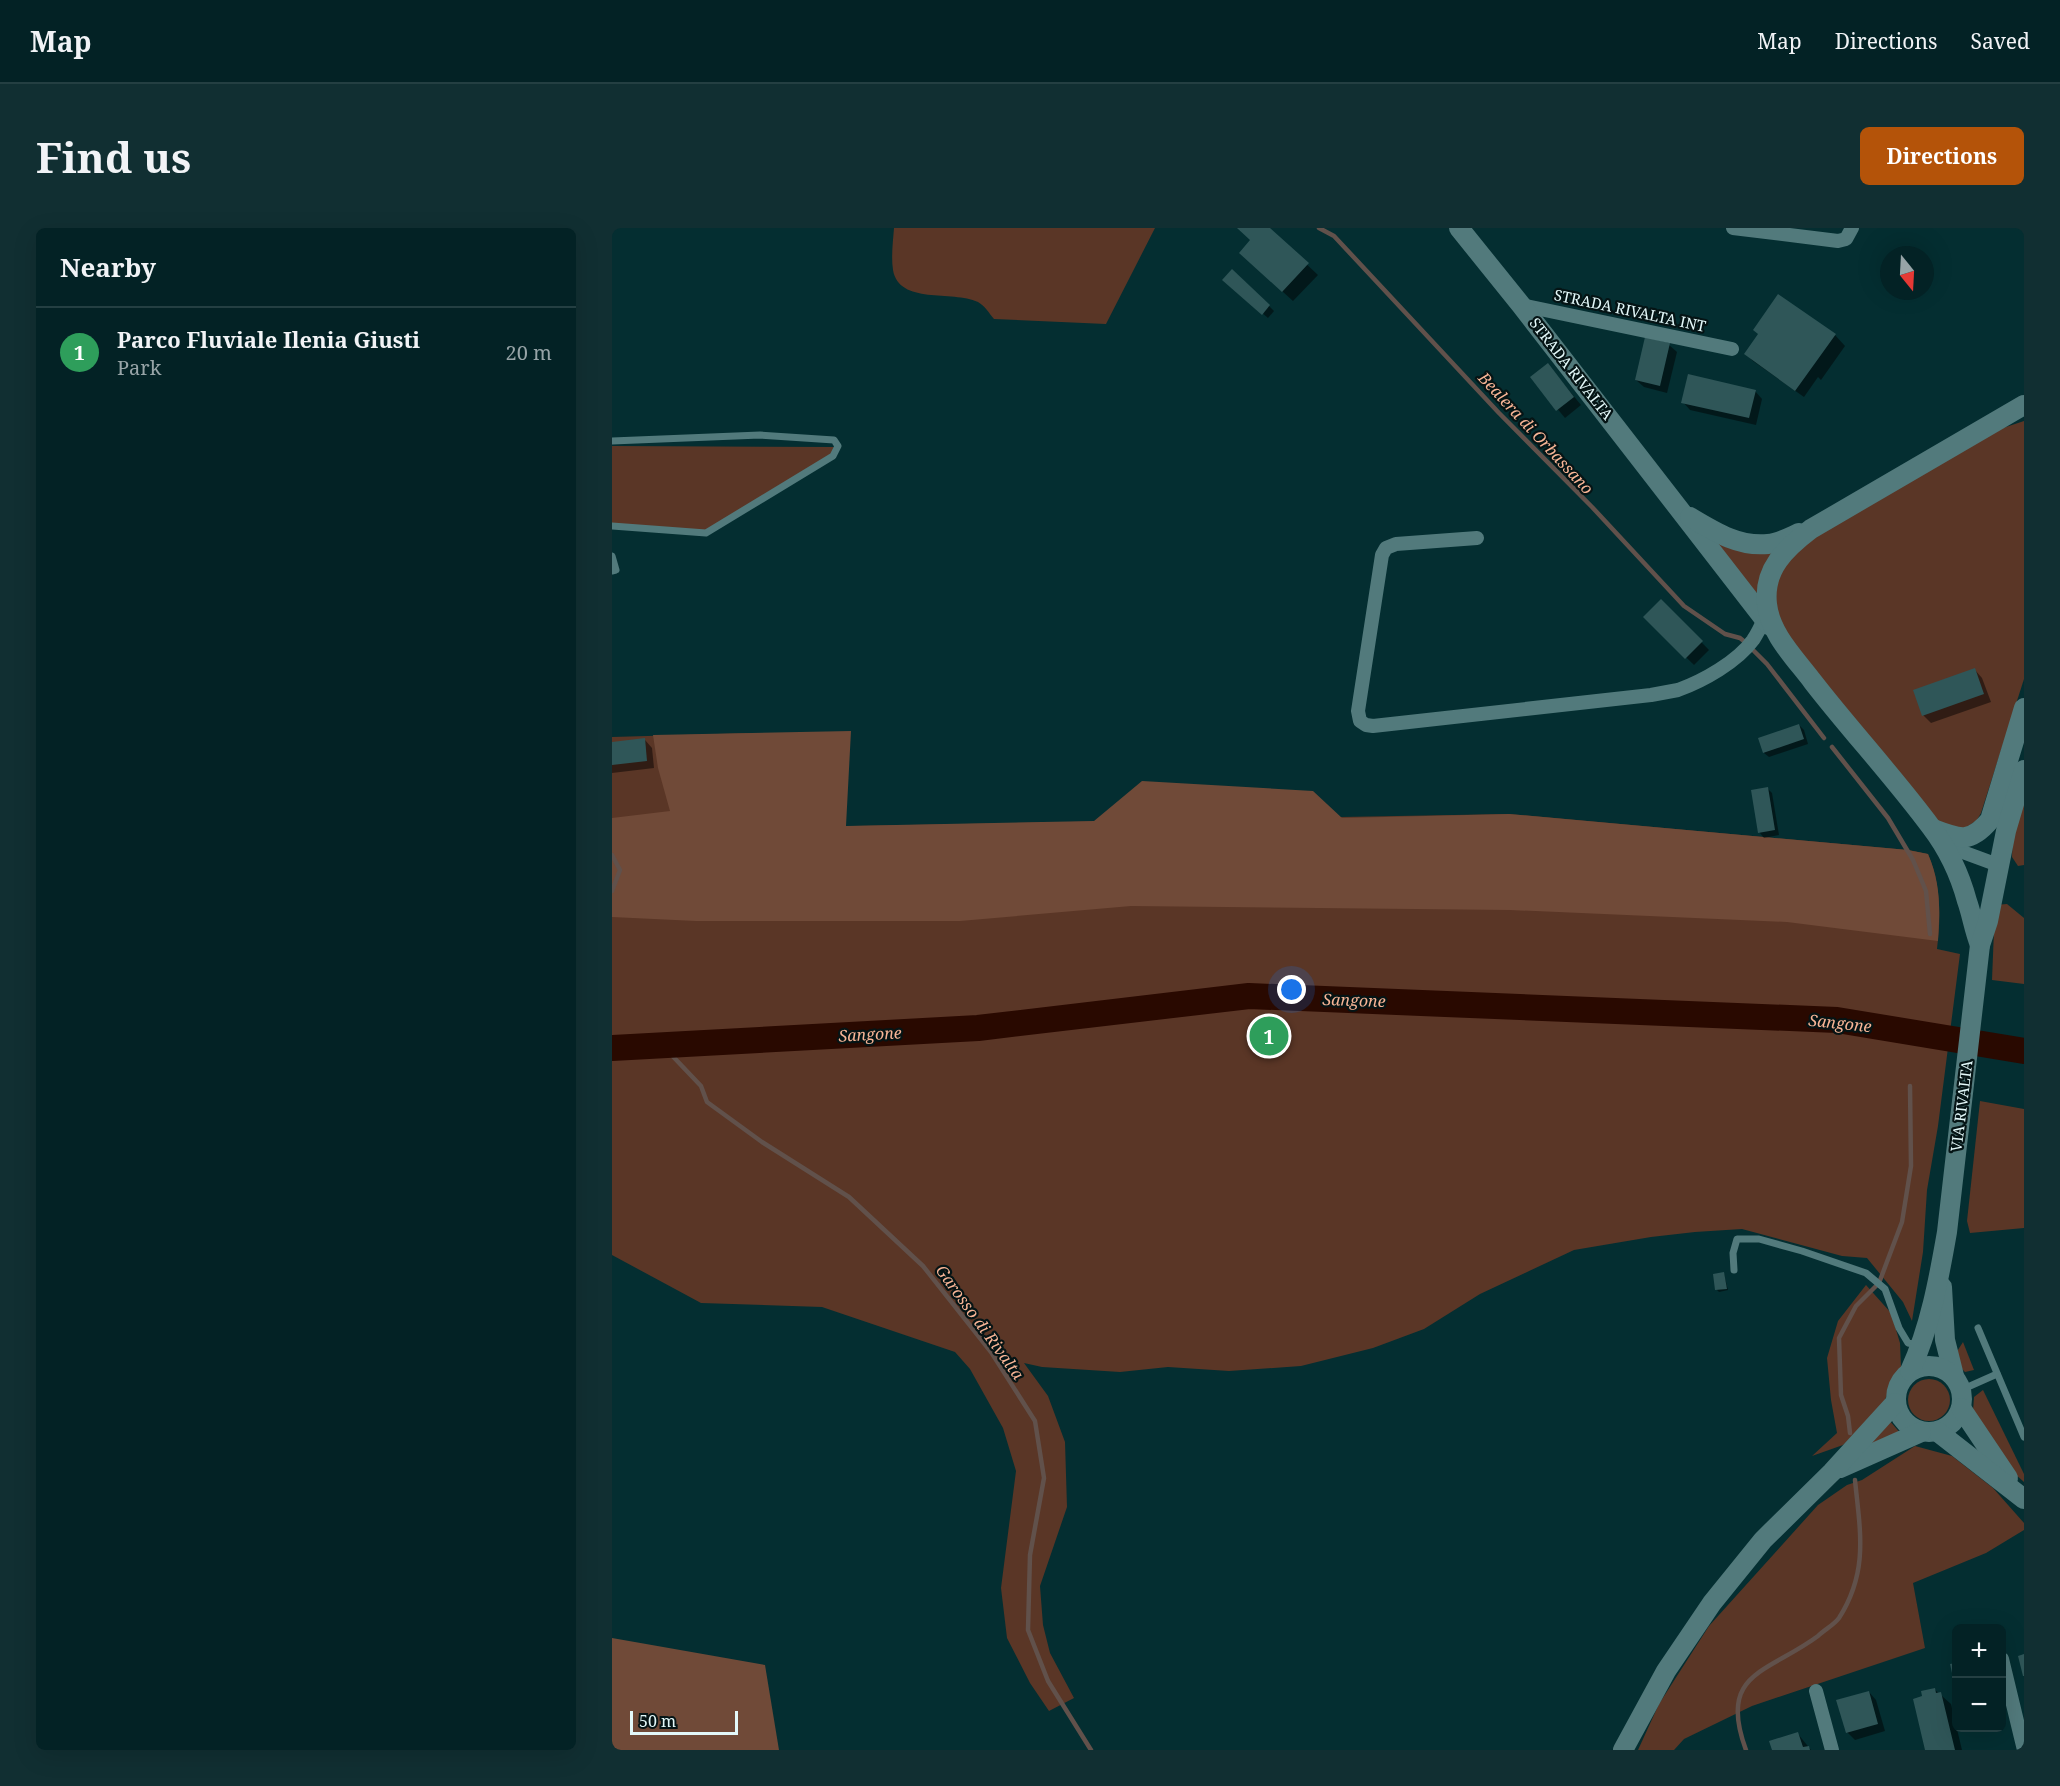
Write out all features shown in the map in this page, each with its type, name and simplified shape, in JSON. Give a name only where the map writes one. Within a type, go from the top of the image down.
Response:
[{"type":"main road","name":"STRADA RIVALTA","points":[[1460,228],[1849,729],[1933,829],[1954,866],[1968,901],[1979,953]]},
{"type":"main road","points":[[1778,636],[1767,605],[1767,585],[1777,561],[1789,546],[1811,529],[2024,405]]},
{"type":"main road","points":[[2003,418],[2024,415]]},
{"type":"main road","name":"STRADA RIVALTA","points":[[1680,511],[1721,535],[1747,544],[1770,544],[1811,529]]},
{"type":"main road","points":[[1933,829],[1957,838],[1965,838],[1974,834],[1990,820],[2024,708]]},
{"type":"main road","points":[[1979,953],[1988,921],[2006,831],[2024,770]]},
{"type":"main road","name":"VIA RIVALTA","points":[[1895,1403],[1898,1385],[1910,1371],[1921,1346],[1941,1267],[1979,953]]},
{"type":"main road","name":"VIA RIVALTA","points":[[1941,1267],[1945,1340],[1959,1391]]},
{"type":"main road","points":[[1910,1371],[1921,1366],[1944,1369],[2021,1496]]},
{"type":"main road","points":[[1832,1472],[1953,1423],[1959,1391]]},
{"type":"main road","points":[[1895,1403],[1899,1416],[1908,1427],[1930,1432],[2021,1496]]},
{"type":"main road","points":[[1623,1750],[1666,1671],[1712,1603],[1762,1540],[1832,1472],[1895,1403]]},
{"type":"street","points":[[1733,228],[1838,241],[1846,239],[1852,229]]},
{"type":"street","name":"STRADA RIVALTA INT","points":[[1521,305],[1732,349]]},
{"type":"street","points":[[1478,538],[1396,544],[1386,548],[1382,555],[1358,711],[1358,717],[1362,723],[1373,726],[1651,695],[1678,690],[1713,673],[1742,652],[1764,619]]},
{"type":"street","points":[[1933,829],[1960,851],[1998,865]]},
{"type":"street","points":[[2006,1678],[2024,1750]]},
{"type":"street","points":[[1816,1691],[1832,1750]]},
{"type":"lane","points":[[612,441],[760,435],[834,440],[838,446],[833,456],[706,533],[612,526]]},
{"type":"lane","points":[[612,556],[616,570],[612,572]]},
{"type":"lane","points":[[1734,1270],[1732,1253],[1737,1239],[1759,1239],[1866,1273],[1885,1288],[1899,1328],[1908,1343],[1921,1346]]},
{"type":"lane","points":[[1978,1328],[2023,1434]]},
{"type":"lane","points":[[1959,1391],[1997,1374]]},
{"type":"shaded area","points":[[894,228],[1155,228],[1106,324],[994,319],[978,302],[928,295],[905,288],[897,281],[893,270]]},
{"type":"shaded area","points":[[2024,421],[2024,679],[1981,813],[1977,820],[1964,829],[1937,822],[1784,633],[1774,603],[1775,586],[1784,565],[1815,535],[1997,430]]},
{"type":"shaded area","points":[[612,446],[834,447],[832,456],[708,532],[612,525]]},
{"type":"shaded area","points":[[1720,542],[1777,548],[1759,592],[1755,593],[1710,546]]},
{"type":"shaded area","points":[[851,731],[846,826],[1094,821],[1142,781],[1313,791],[1342,818],[1509,814],[1908,850],[1928,854],[1932,865],[1939,897],[1938,941],[1787,922],[1510,910],[1131,906],[960,921],[696,921],[612,917],[612,818],[670,811],[658,768],[653,735]]},
{"type":"shaded area","points":[[752,733],[798,827],[1509,814],[1908,850],[1928,854],[1938,889],[1937,949],[1960,954],[1938,1126],[1927,1190],[1923,1252],[1912,1321],[1903,1302],[1867,1258],[1842,1256],[1742,1229],[1651,1237],[1574,1250],[1480,1294],[1424,1329],[1373,1348],[1301,1366],[1229,1371],[1168,1367],[1120,1372],[1042,1367],[1024,1363],[1048,1396],[1065,1442],[1067,1507],[1040,1586],[1043,1625],[1050,1653],[1074,1698],[1049,1711],[1030,1683],[1007,1638],[1001,1588],[1016,1471],[1003,1428],[970,1369],[955,1352],[822,1307],[701,1303],[612,1255],[612,737]]},
{"type":"shaded area","points":[[2024,796],[2024,865],[2018,866],[2012,857],[2013,831]]},
{"type":"shaded area","points":[[2007,904],[2024,918],[2024,984],[1992,980],[1995,905]]},
{"type":"shaded area","points":[[1980,1101],[2024,1109],[2024,1228],[1970,1233],[1967,1221]]},
{"type":"shaded area","points":[[1866,1285],[1891,1313],[1900,1343],[1901,1367],[1880,1413],[1843,1445],[1812,1456],[1837,1433],[1827,1358],[1838,1321]]},
{"type":"shaded area","points":[[1963,1342],[1974,1370],[1965,1372],[1958,1365],[1956,1353]]},
{"type":"shaded area","points":[[1929,1379],[1937,1380],[1944,1385],[1949,1392],[1949,1408],[1944,1415],[1937,1420],[1929,1421],[1921,1420],[1914,1415],[1909,1408],[1908,1400],[1909,1392],[1914,1385],[1921,1380]]},
{"type":"shaded area","points":[[1983,1390],[2024,1474],[2024,1482],[2015,1474],[1973,1411],[1974,1397]]},
{"type":"shaded area","points":[[1888,1419],[1902,1435],[1845,1463]]},
{"type":"shaded area","points":[[1915,1446],[1952,1456],[1993,1488],[2024,1523],[2024,1530],[1986,1553],[1913,1583],[1925,1648],[1752,1706],[1684,1739],[1674,1750],[1638,1750],[1659,1704],[1709,1626],[1818,1505],[1847,1485],[1862,1480]]},
{"type":"shaded area","points":[[612,1638],[765,1665],[779,1750],[612,1750]]},
{"type":"building","points":[[1237,228],[1270,228],[1309,263],[1282,292],[1239,253],[1250,240]]},
{"type":"building","points":[[1232,269],[1270,305],[1262,315],[1222,280]]},
{"type":"building","points":[[1778,294],[1836,334],[1795,391],[1744,354],[1758,334],[1753,330]]},
{"type":"building","points":[[1645,337],[1670,343],[1660,386],[1635,380]]},
{"type":"building","points":[[1548,363],[1574,397],[1556,411],[1530,377]]},
{"type":"building","points":[[1688,374],[1756,390],[1749,418],[1681,403]]},
{"type":"building","points":[[1661,599],[1703,641],[1685,659],[1643,617]]},
{"type":"building","points":[[1975,668],[1984,694],[1922,716],[1913,690]]},
{"type":"building","points":[[1799,724],[1804,739],[1763,753],[1758,738]]},
{"type":"building","points":[[645,738],[647,761],[612,765],[612,742]]},
{"type":"building","points":[[1768,787],[1775,830],[1758,833],[1751,790]]},
{"type":"building","points":[[1724,1272],[1727,1289],[1715,1290],[1713,1274]]},
{"type":"building","points":[[2024,1654],[2024,1676],[2023,1676],[2018,1656]]},
{"type":"building","points":[[1935,1688],[1936,1693],[1941,1692],[1955,1750],[1925,1750],[1913,1699],[1922,1696],[1921,1691]]},
{"type":"building","points":[[1869,1691],[1878,1724],[1846,1733],[1836,1700]]},
{"type":"building","points":[[1798,1732],[1803,1747],[1809,1746],[1810,1750],[1772,1750],[1769,1741]]},
{"type":"waterway","name":"Bealera di Orbassano","points":[[1319,228],[1334,236],[1684,606],[1725,634],[1740,638],[1745,642]]},
{"type":"waterway","name":"Bealera di Orbassano","points":[[1754,651],[1767,664],[1824,738]]},
{"type":"waterway","name":"Bealera di Orbassano","points":[[1832,747],[1888,818],[1913,860],[1926,891],[1930,934]]},
{"type":"waterway","points":[[612,855],[620,870],[612,891]]},
{"type":"waterway","name":"Sangone","points":[[612,1048],[978,1028],[1249,996],[1837,1020],[2024,1051]]},
{"type":"waterway","name":"Garosso di Rivalta","points":[[663,1046],[701,1086],[707,1102],[762,1142],[849,1197],[923,1266],[991,1352],[1035,1421],[1044,1478],[1030,1555],[1028,1630],[1048,1681],[1091,1750]]},
{"type":"waterway","name":"Bealera di Orbassano","points":[[1850,1433],[1848,1416],[1841,1395],[1839,1338],[1856,1306],[1879,1283],[1902,1222],[1911,1166],[1910,1086]]},
{"type":"waterway","name":"Bealera di Orbassano","points":[[1746,1750],[1739,1724],[1738,1704],[1743,1689],[1752,1678],[1818,1636],[1834,1623],[1849,1601],[1859,1567],[1860,1550],[1855,1480]]},
{"type":"place","name":"Parco Fluviale Ilenia Giusti","points":[[1269,1036]]}]
